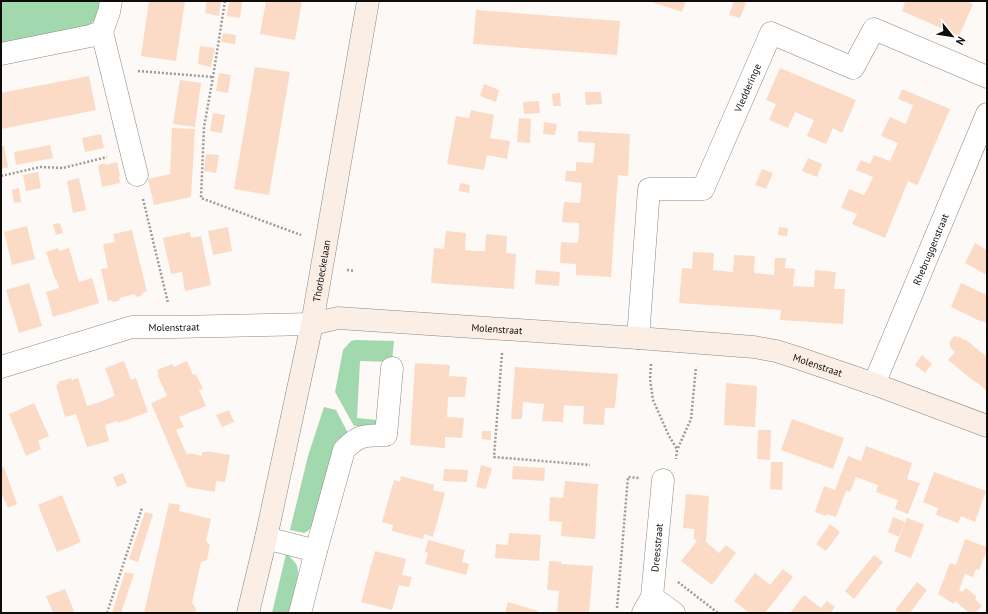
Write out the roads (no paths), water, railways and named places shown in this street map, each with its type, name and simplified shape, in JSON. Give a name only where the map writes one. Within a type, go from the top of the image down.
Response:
[{"type":"street","points":[[111,1],[102,32],[137,175]]},
{"type":"street","name":"Thorbeckelaan","points":[[248,613],[266,538],[312,324],[368,1]]},
{"type":"street","name":"Vledderinge","points":[[638,338],[649,189],[704,189],[771,34],[853,68],[874,29],[987,77]]},
{"type":"street","points":[[1,54],[90,36],[102,32]]},
{"type":"street","name":"Rhebruggenstraat","points":[[874,384],[987,114]]},
{"type":"street","name":"Molenstraat","points":[[1,367],[132,327],[312,324],[338,318],[638,338],[761,348],[798,358],[874,384],[987,426]]},
{"type":"street","points":[[300,613],[344,450],[351,442],[362,436],[386,435],[392,368]]},
{"type":"street","name":"Dreesstraat","points":[[648,605],[663,480]]},
{"type":"street","points":[[266,538],[316,551]]},
{"type":"street","points":[[648,605],[674,613]]}]
